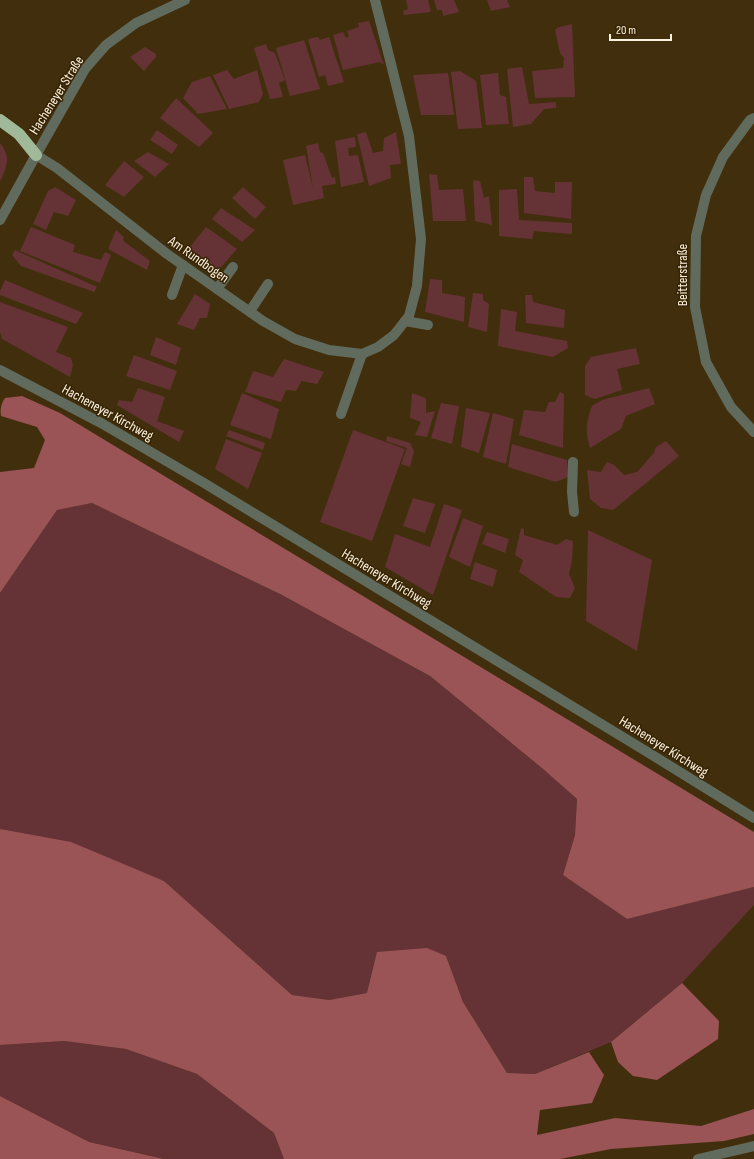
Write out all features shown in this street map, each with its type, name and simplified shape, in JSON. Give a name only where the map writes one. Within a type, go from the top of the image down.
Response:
[{"type":"highway","points":[[0,120],[19,134],[36,155]]},
{"type":"street","name":"Hacheneyer Straße","points":[[0,220],[85,69],[106,45],[136,23],[185,0]]},
{"type":"street","points":[[341,414],[362,354],[378,347],[394,335],[409,316],[417,286],[421,239],[409,136],[375,0]]},
{"type":"street","name":"Beitterstraße","points":[[754,118],[750,120],[723,157],[706,195],[696,236],[695,307],[706,362],[731,407],[754,432]]},
{"type":"street","name":"Am Rundbogen","points":[[36,155],[57,168],[183,265],[263,321],[295,339],[329,350],[362,354]]},
{"type":"street","points":[[172,295],[183,265]]},
{"type":"street","points":[[217,289],[233,267]]},
{"type":"street","points":[[250,311],[268,284]]},
{"type":"street","points":[[405,321],[428,325]]},
{"type":"street","name":"Hacheneyer Kirchweg","points":[[0,371],[101,423],[204,483],[650,753],[754,818]]},
{"type":"street","points":[[573,462],[572,492],[574,512]]},
{"type":"street","points":[[698,1159],[754,1146]]},
{"type":"shaded area","points":[[406,0],[428,0],[431,12],[404,15],[403,11],[408,9]]},
{"type":"shaded area","points":[[434,0],[454,0],[459,12],[443,16],[442,10],[437,10]]},
{"type":"shaded area","points":[[487,0],[507,0],[510,7],[491,11]]},
{"type":"shaded area","points":[[369,21],[384,65],[380,62],[343,70],[333,35],[343,32],[346,38],[349,36],[347,31],[359,27],[358,23]]},
{"type":"shaded area","points":[[572,24],[575,97],[535,98],[532,71],[563,68],[564,58],[560,53],[555,30],[559,27]]},
{"type":"shaded area","points":[[318,37],[320,40],[329,37],[344,82],[328,86],[325,75],[319,77],[308,39]]},
{"type":"shaded area","points":[[304,40],[320,89],[290,96],[276,48]]},
{"type":"shaded area","points":[[266,44],[268,50],[275,53],[285,80],[279,83],[283,97],[270,99],[254,48]]},
{"type":"shaded area","points":[[145,47],[156,54],[156,57],[144,71],[130,57]]},
{"type":"shaded area","points":[[522,67],[529,104],[556,102],[556,108],[544,109],[531,124],[513,127],[507,69]]},
{"type":"shaded area","points":[[227,70],[234,79],[257,70],[263,94],[259,102],[229,109],[213,75]]},
{"type":"shaded area","points":[[460,71],[476,81],[482,128],[458,129],[451,72]]},
{"type":"shaded area","points":[[448,73],[454,115],[421,115],[413,75]]},
{"type":"shaded area","points":[[498,73],[500,95],[506,97],[509,124],[486,125],[480,75]]},
{"type":"shaded area","points":[[210,76],[227,109],[198,114],[183,98],[192,82]]},
{"type":"shaded area","points":[[176,98],[213,133],[199,147],[160,118]]},
{"type":"shaded area","points":[[157,130],[178,145],[172,154],[150,140]]},
{"type":"shaded area","points":[[366,132],[373,153],[383,151],[384,138],[396,132],[401,164],[390,165],[391,178],[369,186],[357,134]]},
{"type":"shaded area","points":[[355,137],[356,147],[348,148],[349,156],[358,155],[364,182],[341,187],[335,141]]},
{"type":"shaded area","points":[[0,143],[6,152],[7,162],[0,181]]},
{"type":"shaded area","points":[[318,143],[320,152],[323,153],[332,178],[335,177],[336,184],[322,186],[324,198],[293,205],[283,160],[305,155],[313,188],[306,146]]},
{"type":"shaded area","points":[[148,152],[169,164],[155,177],[134,161]]},
{"type":"shaded area","points":[[124,161],[144,177],[124,197],[105,185]]},
{"type":"shaded area","points":[[429,174],[437,175],[439,190],[463,189],[466,221],[433,221]]},
{"type":"shaded area","points":[[524,177],[533,177],[535,191],[555,193],[555,182],[572,182],[571,219],[524,213]]},
{"type":"shaded area","points":[[473,180],[480,181],[484,198],[489,196],[492,225],[475,221]]},
{"type":"shaded area","points":[[55,187],[76,200],[68,216],[54,212],[46,230],[33,224],[48,191]]},
{"type":"shaded area","points":[[243,187],[266,207],[255,219],[232,198]]},
{"type":"shaded area","points":[[517,189],[519,220],[572,223],[572,234],[534,231],[532,239],[499,236],[499,190]]},
{"type":"shaded area","points":[[221,208],[255,230],[242,242],[212,219]]},
{"type":"shaded area","points":[[31,227],[75,245],[73,252],[101,260],[105,252],[111,255],[100,283],[20,251]]},
{"type":"shaded area","points":[[206,227],[237,249],[216,273],[185,253]]},
{"type":"shaded area","points":[[116,230],[124,237],[123,240],[126,243],[150,261],[147,270],[108,249]]},
{"type":"shaded area","points":[[15,250],[97,287],[94,292],[21,266],[12,255]]},
{"type":"shaded area","points":[[430,279],[442,280],[442,293],[465,297],[464,322],[425,312]]},
{"type":"shaded area","points":[[5,280],[83,313],[76,324],[0,295],[0,291]]},
{"type":"shaded area","points":[[473,293],[483,294],[483,300],[489,304],[487,332],[468,327]]},
{"type":"shaded area","points":[[195,294],[210,304],[207,318],[200,318],[194,330],[177,324]]},
{"type":"shaded area","points":[[525,295],[532,295],[533,302],[565,310],[564,328],[526,323]]},
{"type":"shaded area","points":[[0,302],[68,327],[56,352],[71,358],[73,365],[70,377],[2,339],[0,332]]},
{"type":"shaded area","points":[[501,309],[517,312],[515,331],[567,341],[568,348],[553,357],[498,346]]},
{"type":"shaded area","points":[[156,337],[181,348],[176,365],[150,355]]},
{"type":"shaded area","points":[[636,348],[640,364],[617,369],[622,390],[595,399],[585,395],[585,366],[591,357]]},
{"type":"shaded area","points":[[134,355],[177,371],[170,390],[126,376]]},
{"type":"shaded area","points":[[284,359],[324,372],[317,384],[302,381],[296,391],[286,390],[281,402],[245,392],[253,371],[273,377]]},
{"type":"shaded area","points":[[138,388],[165,397],[157,421],[184,431],[179,442],[117,405],[119,400],[132,402]]},
{"type":"shaded area","points":[[649,388],[655,404],[626,416],[621,429],[590,448],[587,436],[587,427],[588,417],[592,406],[602,400]]},
{"type":"shaded area","points":[[560,392],[564,394],[563,448],[519,435],[524,410],[545,412],[549,402],[555,402]]},
{"type":"shaded area","points":[[242,393],[279,409],[271,439],[230,425]]},
{"type":"shaded area","points":[[412,393],[426,398],[426,413],[435,411],[427,437],[415,435],[421,422],[410,418]]},
{"type":"shaded area","points":[[22,396],[60,413],[754,832],[754,887],[627,919],[563,875],[575,835],[577,799],[430,676],[282,595],[92,503],[57,510],[0,593],[0,472],[34,468],[45,440],[37,427],[1,416],[1,407],[5,398]]},
{"type":"shaded area","points":[[441,403],[459,406],[452,444],[431,438]]},
{"type":"shaded area","points":[[466,408],[490,413],[479,453],[461,447]]},
{"type":"shaded area","points":[[493,413],[514,419],[506,464],[483,457]]},
{"type":"shaded area","points":[[229,430],[265,443],[263,450],[226,436]]},
{"type":"shaded area","points":[[353,430],[405,449],[372,541],[320,522]]},
{"type":"shaded area","points":[[387,436],[410,443],[414,451],[410,467],[401,464],[407,448],[386,441]]},
{"type":"shaded area","points":[[226,439],[262,453],[248,489],[215,469]]},
{"type":"shaded area","points":[[666,441],[679,456],[613,510],[601,508],[590,499],[587,470],[601,472],[607,462],[614,465],[624,475],[637,472],[654,453],[656,447]]},
{"type":"shaded area","points":[[512,444],[567,460],[568,477],[556,482],[508,467]]},
{"type":"shaded area","points":[[413,498],[435,504],[425,533],[403,526]]},
{"type":"shaded area","points":[[92,503],[282,595],[430,676],[577,799],[575,835],[563,875],[627,919],[754,887],[754,905],[682,983],[611,1042],[535,1074],[507,1073],[463,1002],[446,956],[367,993],[329,1000],[292,995],[164,881],[0,829],[0,593],[57,510]]},
{"type":"shaded area","points":[[444,504],[462,510],[433,595],[385,567],[395,534],[430,547]]},
{"type":"shaded area","points":[[463,518],[483,526],[470,567],[449,557]]},
{"type":"shaded area","points":[[521,528],[524,529],[524,535],[557,545],[566,539],[573,541],[572,561],[569,574],[575,588],[570,598],[556,597],[519,572],[523,560],[515,555]]},
{"type":"shaded area","points":[[588,530],[652,560],[637,651],[586,621]]},
{"type":"shaded area","points":[[487,532],[509,539],[505,553],[482,544]]},
{"type":"shaded area","points":[[475,562],[497,570],[493,587],[470,579]]},
{"type":"shaded area","points":[[0,829],[71,842],[164,881],[292,995],[329,1000],[367,993],[377,952],[427,948],[446,956],[463,1002],[507,1073],[535,1074],[589,1052],[604,1075],[592,1103],[540,1110],[537,1135],[615,1118],[701,1126],[754,1109],[754,1134],[724,1141],[611,1149],[560,1159],[284,1159],[274,1133],[197,1074],[126,1049],[64,1041],[0,1045]]},
{"type":"shaded area","points":[[682,983],[719,1021],[718,1039],[657,1080],[633,1076],[618,1062],[611,1042]]},
{"type":"shaded area","points":[[64,1041],[126,1049],[197,1074],[274,1133],[284,1159],[164,1159],[89,1142],[0,1096],[0,1045]]},
{"type":"shaded area","points":[[0,1096],[89,1142],[164,1159],[0,1159]]}]
